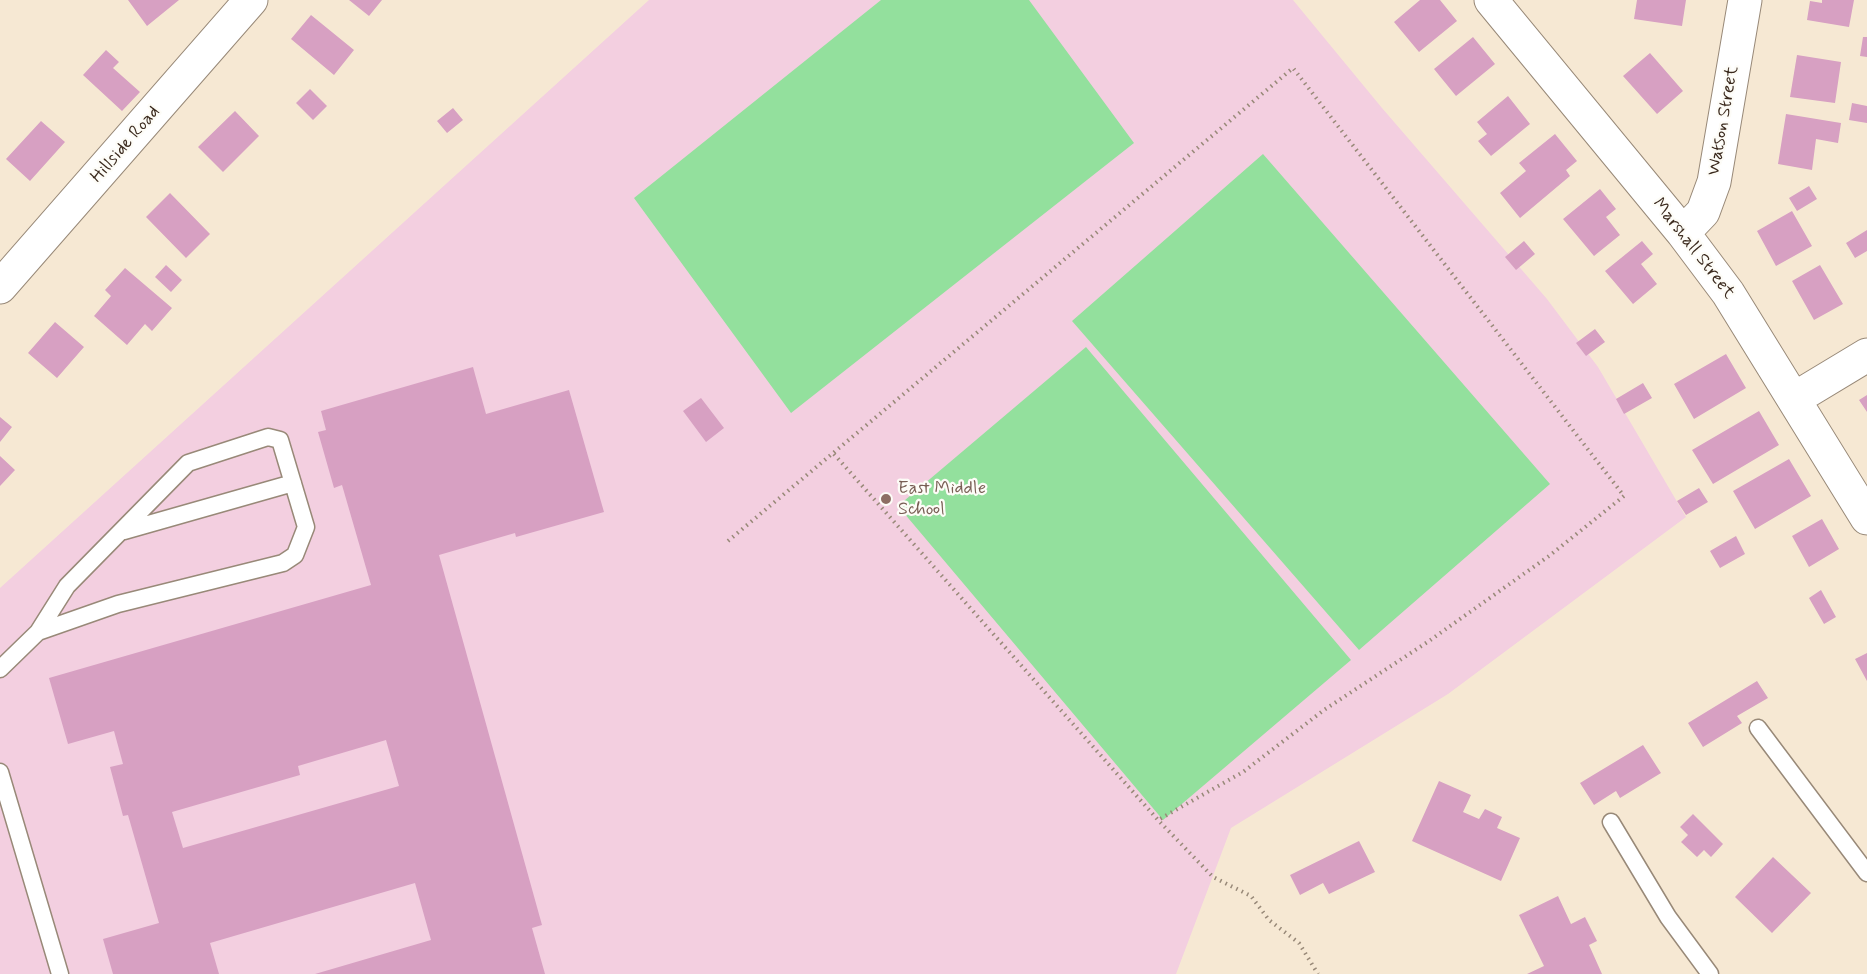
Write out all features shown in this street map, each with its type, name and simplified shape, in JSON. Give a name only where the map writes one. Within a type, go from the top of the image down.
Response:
[{"type":"street","name":"Hillside Road","points":[[0,287],[251,0]]},
{"type":"street","name":"Marshall Street","points":[[1491,0],[1683,233],[1742,312],[1867,518]]},
{"type":"street","name":"Watson Street","points":[[1683,233],[1703,212],[1714,182],[1745,0]]},
{"type":"street","points":[[1794,399],[1867,355]]},
{"type":"lane","points":[[0,669],[38,632],[67,586],[188,463],[268,437],[280,440],[306,526],[295,555],[283,562],[118,604],[38,632]]},
{"type":"lane","points":[[123,531],[293,483]]},
{"type":"lane","points":[[1758,728],[1867,873]]},
{"type":"lane","points":[[0,772],[60,974]]},
{"type":"lane","points":[[1611,822],[1668,917],[1710,974]]},
{"type":"path","points":[[728,541],[1293,68],[1624,496],[1549,556],[1429,641],[1324,710],[1243,772],[1158,820]]},
{"type":"path","points":[[834,454],[1158,820],[1213,877],[1251,896],[1269,920],[1299,943],[1318,974]]},
{"type":"shaded area","name":"East Middle School","points":[[649,0],[1293,0],[1382,108],[1547,299],[1598,367],[1686,517],[1448,694],[1231,828],[1176,974],[0,974],[0,588]]},
{"type":"green space","points":[[881,0],[1029,0],[1134,143],[791,413],[634,198]]},
{"type":"green space","points":[[1263,154],[1550,484],[1359,650],[1072,321]]},
{"type":"green space","points":[[1086,347],[1351,660],[1163,820],[898,506]]},
{"type":"building","points":[[128,0],[179,0],[147,26]]},
{"type":"building","points":[[349,0],[382,0],[369,16]]},
{"type":"building","points":[[1420,0],[1440,0],[1457,21],[1419,52],[1394,22]]},
{"type":"building","points":[[1637,0],[1686,0],[1682,26],[1634,19]]},
{"type":"building","points":[[1822,0],[1854,0],[1849,27],[1807,20],[1810,1],[1822,3]]},
{"type":"building","points":[[311,15],[354,50],[334,75],[291,39]]},
{"type":"building","points":[[1473,37],[1495,64],[1456,96],[1434,69]]},
{"type":"building","points":[[1863,37],[1867,37],[1867,57],[1860,56]]},
{"type":"building","points":[[106,50],[119,62],[113,68],[140,92],[122,111],[83,75]]},
{"type":"building","points":[[1650,53],[1683,91],[1657,114],[1623,76]]},
{"type":"building","points":[[1797,55],[1841,62],[1835,103],[1790,97]]},
{"type":"building","points":[[310,89],[327,106],[313,120],[296,103]]},
{"type":"building","points":[[1508,96],[1530,124],[1491,156],[1478,141],[1487,134],[1477,122]]},
{"type":"building","points":[[1852,103],[1867,106],[1867,123],[1849,120]]},
{"type":"building","points":[[453,108],[463,120],[447,133],[437,121]]},
{"type":"building","points":[[235,111],[259,136],[223,172],[198,147]]},
{"type":"building","points":[[1786,114],[1841,123],[1838,143],[1816,139],[1812,170],[1778,164]]},
{"type":"building","points":[[41,121],[65,142],[30,181],[6,159]]},
{"type":"building","points":[[1555,134],[1577,161],[1566,170],[1570,176],[1520,218],[1500,193],[1526,171],[1519,163]]},
{"type":"building","points":[[1809,186],[1817,199],[1797,211],[1789,198]]},
{"type":"building","points":[[1600,189],[1616,209],[1606,217],[1620,235],[1594,256],[1563,219]]},
{"type":"building","points":[[170,193],[210,234],[186,258],[146,217]]},
{"type":"building","points":[[1792,211],[1812,246],[1776,266],[1757,231]]},
{"type":"building","points":[[1867,230],[1867,251],[1855,258],[1846,243]]},
{"type":"building","points":[[1524,241],[1535,254],[1516,270],[1505,257]]},
{"type":"building","points":[[1642,241],[1653,254],[1641,264],[1657,284],[1633,304],[1605,271]]},
{"type":"building","points":[[166,265],[182,280],[171,292],[155,277]]},
{"type":"building","points":[[1820,265],[1843,304],[1814,320],[1792,281]]},
{"type":"building","points":[[125,268],[172,308],[152,331],[145,324],[127,345],[94,316],[111,296],[105,290]]},
{"type":"building","points":[[55,322],[84,347],[57,378],[28,353]]},
{"type":"building","points":[[1595,329],[1605,342],[1586,356],[1576,343]]},
{"type":"building","points":[[1726,354],[1746,388],[1694,419],[1674,384]]},
{"type":"building","points":[[473,367],[486,414],[569,390],[604,512],[516,537],[515,533],[439,555],[542,925],[532,928],[545,974],[315,974],[431,940],[415,883],[210,943],[219,974],[113,974],[103,939],[159,923],[128,815],[123,816],[110,767],[123,764],[114,731],[68,744],[49,678],[371,585],[342,485],[334,488],[318,432],[326,430],[321,411]],"holes":[[[386,740],[399,786],[183,848],[172,812],[300,775],[298,766]]]},
{"type":"building","points":[[1643,383],[1652,398],[1624,414],[1616,399]]},
{"type":"building","points":[[1867,395],[1867,412],[1859,400]]},
{"type":"building","points":[[701,398],[724,428],[706,442],[683,411]]},
{"type":"building","points":[[1759,411],[1779,445],[1713,484],[1692,450]]},
{"type":"building","points":[[0,417],[12,427],[0,442]]},
{"type":"building","points":[[0,456],[15,470],[0,486]]},
{"type":"building","points":[[1789,459],[1811,496],[1755,529],[1733,491]]},
{"type":"building","points":[[1699,488],[1708,502],[1686,515],[1677,501]]},
{"type":"building","points":[[1822,519],[1839,549],[1809,567],[1792,536]]},
{"type":"building","points":[[1736,536],[1745,554],[1720,568],[1710,551]]},
{"type":"building","points":[[1821,590],[1836,617],[1824,624],[1809,598]]},
{"type":"building","points":[[1867,653],[1867,681],[1855,659]]},
{"type":"building","points":[[1757,681],[1768,698],[1737,716],[1742,723],[1703,747],[1688,723]]},
{"type":"building","points":[[1643,745],[1661,773],[1620,798],[1616,791],[1594,805],[1580,783]]},
{"type":"building","points":[[1439,781],[1471,795],[1463,812],[1479,819],[1485,809],[1502,817],[1497,828],[1520,838],[1501,881],[1412,841]]},
{"type":"building","points":[[1693,814],[1723,844],[1711,857],[1704,850],[1697,857],[1681,842],[1688,835],[1680,827]]},
{"type":"building","points":[[1359,841],[1375,872],[1329,894],[1323,883],[1300,895],[1290,875]]},
{"type":"building","points":[[1773,857],[1811,893],[1772,933],[1735,897]]},
{"type":"building","points":[[1558,896],[1571,924],[1585,917],[1597,941],[1589,945],[1602,974],[1527,974],[1544,966],[1519,915]]},
{"type":"place","name":"East Middle School","points":[[886,499]]}]
